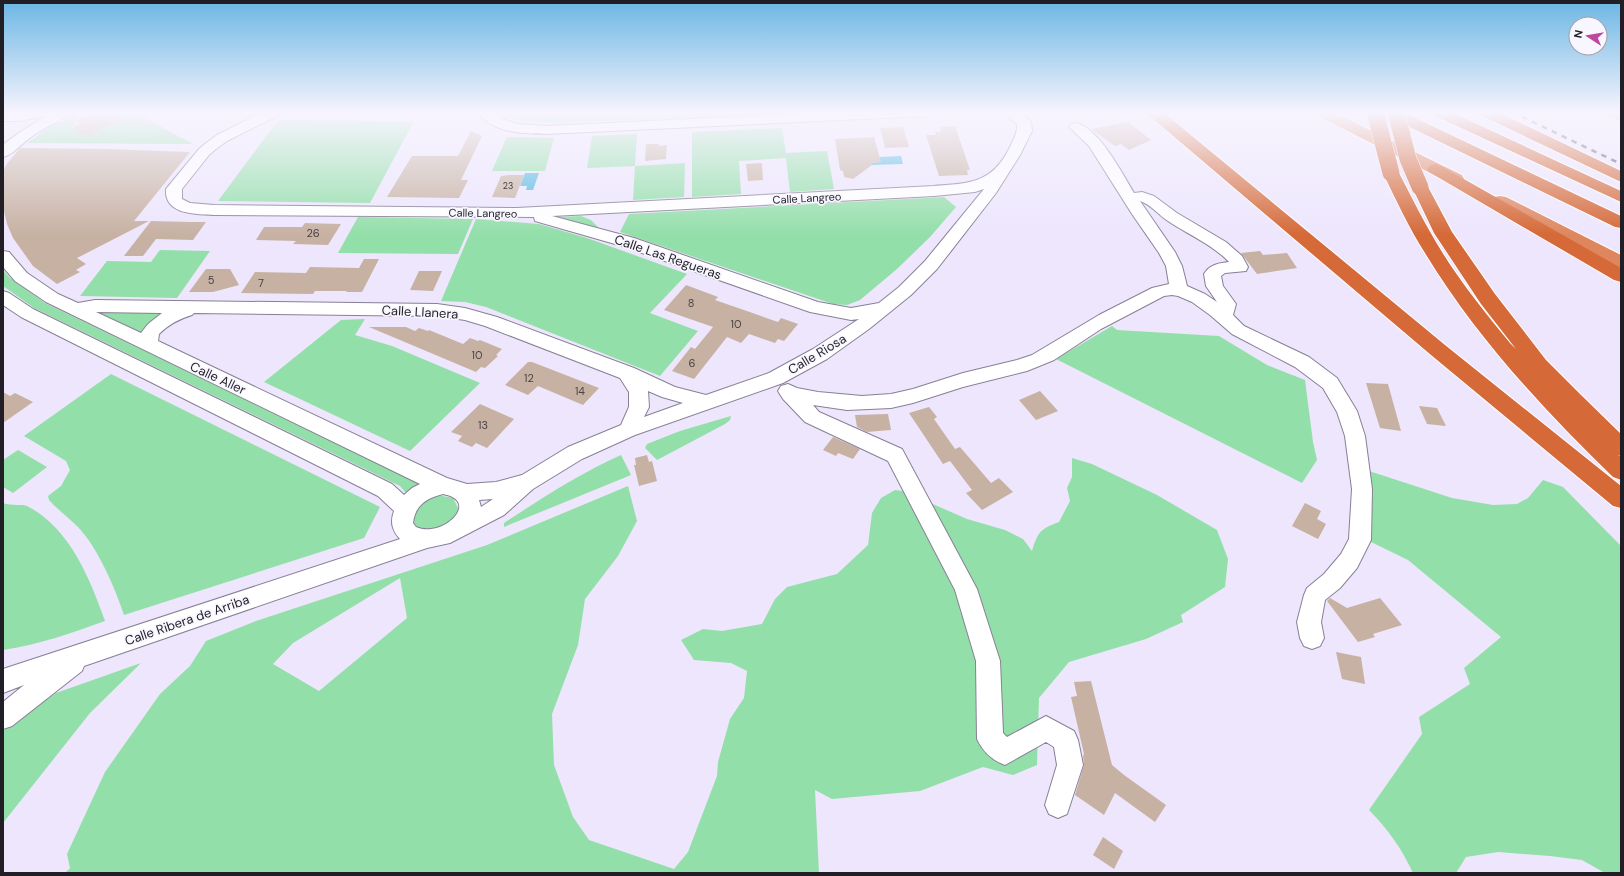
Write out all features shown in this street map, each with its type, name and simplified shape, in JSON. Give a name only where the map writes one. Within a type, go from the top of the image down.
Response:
[{"type":"highway","points":[[1203,153],[1438,350],[1621,499]]},
{"type":"highway","points":[[1385,153],[1391,173],[1413,218],[1442,266],[1485,325],[1560,412],[1621,471]]},
{"type":"highway","points":[[1403,153],[1621,262]]},
{"type":"highway","points":[[1406,153],[1420,187],[1443,232],[1488,299],[1539,365],[1572,400],[1621,447]]},
{"type":"highway","points":[[1475,153],[1621,223]]},
{"type":"highway","points":[[1526,153],[1621,197]]},
{"type":"highway","points":[[1571,153],[1621,177]]},
{"type":"highway","points":[[1435,169],[1621,276]]},
{"type":"highway","points":[[1517,335],[1556,370],[1621,435]]},
{"type":"street","name":"Calle Langreo","points":[[203,153],[174,189],[173,194],[176,202],[183,206],[199,209],[517,214],[934,192]]},
{"type":"street","name":"Calle Riosa","points":[[460,527],[496,508],[526,483],[575,453],[628,430],[704,402],[783,386],[820,354],[887,307],[931,265],[991,190],[1013,153]]},
{"type":"street","points":[[1101,153],[1140,214],[1170,256],[1174,266],[1178,290]]},
{"type":"street","points":[[934,192],[974,187],[988,181],[1003,171]]},
{"type":"street","points":[[934,192],[952,195],[965,206],[968,218]]},
{"type":"street","points":[[1131,198],[1142,197],[1149,199],[1171,216],[1205,235],[1237,259],[1240,267],[1220,268],[1212,274],[1216,286],[1227,304],[1224,317]]},
{"type":"street","points":[[606,228],[611,219],[624,208]]},
{"type":"street","points":[[580,210],[598,220],[613,235],[628,242]]},
{"type":"street","name":"Calle Las Regueras","points":[[517,214],[579,228],[628,242],[816,308],[851,314],[887,307]]},
{"type":"street","name":"Calle Aller","points":[[3,256],[21,277],[34,287],[75,310],[443,486]]},
{"type":"street","points":[[783,386],[816,399],[847,402],[876,402],[904,398],[957,381],[1019,366],[1045,357],[1097,324],[1154,295],[1171,289],[1184,291],[1207,304],[1238,330],[1302,362],[1330,383],[1347,411],[1355,436],[1362,489],[1360,540],[1349,562],[1332,581],[1315,595],[1309,622],[1312,638]]},
{"type":"street","name":"Calle Aller","points":[[3,297],[27,313],[385,490],[404,517]]},
{"type":"street","name":"Calle Llanera","points":[[75,310],[95,306],[204,307],[437,310],[465,314],[491,321],[669,392],[704,402]]},
{"type":"street","name":"Calle Llanera","points":[[149,345],[150,332],[161,321],[178,312],[204,307]]},
{"type":"street","name":"Calle Las Regueras","points":[[816,308],[827,315],[832,323],[829,339],[820,354]]},
{"type":"street","points":[[627,374],[639,391],[639,407],[628,430]]},
{"type":"street","points":[[783,386],[812,417],[895,454],[966,589],[988,661],[990,739],[1005,752],[1046,728],[1065,740],[1070,765],[1058,805]]},
{"type":"street","name":"Calle Riosa","points":[[465,493],[496,490],[526,483]]},
{"type":"street","points":[[443,486],[457,488],[465,493],[470,501],[470,508],[467,518],[460,527],[448,536],[436,540],[424,540],[410,536],[404,517],[420,494],[443,486]]},
{"type":"street","name":"Calle Ribera de Arriba","points":[[370,559],[404,517]]},
{"type":"street","name":"Calle Ribera de Arriba","points":[[4,680],[84,655],[424,540]]},
{"type":"street","points":[[3,717],[84,655]]},
{"type":"green space","points":[[254,153],[397,153],[370,203],[218,201]]},
{"type":"green space","points":[[500,153],[550,153],[545,171],[492,171]]},
{"type":"green space","points":[[589,153],[636,153],[635,166],[587,168]]},
{"type":"green space","points":[[692,153],[827,153],[834,189],[790,192],[786,158],[739,161],[741,194],[692,197]]},
{"type":"green space","points":[[685,163],[684,197],[633,200],[635,166]]},
{"type":"green space","points":[[944,197],[956,207],[930,237],[897,269],[860,300],[847,305],[833,304],[620,232],[629,214]]},
{"type":"green space","points":[[581,216],[591,220],[599,228],[598,230],[555,217]]},
{"type":"green space","points":[[358,217],[473,219],[458,254],[338,253]]},
{"type":"green space","points":[[476,219],[539,224],[587,238],[687,274],[650,313],[698,331],[660,376],[486,307],[465,302],[441,301]]},
{"type":"green space","points":[[160,250],[210,251],[177,298],[80,296],[107,261],[151,262]]},
{"type":"green space","points":[[3,270],[10,278],[45,303],[422,485],[407,494],[400,486],[34,308],[3,286]]},
{"type":"green space","points":[[95,311],[174,311],[143,333]]},
{"type":"green space","points":[[365,319],[355,335],[392,346],[480,383],[410,451],[264,382],[341,320]]},
{"type":"green space","points":[[1112,326],[1117,330],[1219,336],[1267,365],[1305,380],[1313,442],[1317,460],[1302,483],[1056,359]]},
{"type":"green space","points":[[111,374],[380,507],[364,538],[124,615],[111,581],[92,546],[78,527],[49,500],[48,496],[61,486],[70,470],[66,461],[24,436]]},
{"type":"green space","points":[[731,416],[730,420],[725,424],[657,460],[645,448],[647,444],[680,431]]},
{"type":"green space","points":[[18,450],[47,467],[13,493],[3,487],[3,460]]},
{"type":"green space","points":[[621,455],[631,475],[504,527],[504,523],[576,478]]},
{"type":"green space","points":[[1072,458],[1092,464],[1157,495],[1217,530],[1228,559],[1225,587],[1181,615],[1183,622],[1146,639],[1069,662],[1039,698],[1037,765],[1013,775],[983,767],[920,791],[832,799],[815,790],[819,873],[65,873],[70,868],[67,854],[105,772],[160,694],[190,666],[206,641],[256,621],[487,545],[628,486],[637,521],[618,556],[585,599],[578,645],[552,714],[554,765],[573,817],[589,840],[674,869],[688,852],[717,776],[718,762],[730,719],[744,698],[747,671],[731,663],[694,660],[681,640],[703,629],[722,631],[762,624],[775,599],[787,587],[837,574],[868,545],[872,513],[881,498],[895,490],[903,491],[967,519],[1005,530],[1023,539],[1032,551],[1038,535],[1044,529],[1059,522],[1070,501],[1067,488],[1072,477]],"holes":[[[400,578],[407,618],[319,691],[273,664],[293,643]]]},
{"type":"green space","points":[[1369,471],[1452,498],[1493,505],[1517,504],[1528,498],[1543,480],[1563,487],[1621,546],[1621,873],[1605,873],[1582,860],[1498,852],[1466,857],[1456,873],[1413,873],[1394,840],[1369,810],[1422,734],[1419,717],[1470,684],[1464,668],[1501,637],[1408,560],[1369,541]]},
{"type":"green space","points":[[437,495],[453,498],[459,510],[450,524],[432,532],[416,529],[410,516],[419,502]]},
{"type":"green space","points":[[3,503],[27,506],[55,527],[67,541],[85,572],[93,588],[105,621],[42,642],[3,650]]},
{"type":"green space","points":[[141,663],[90,713],[3,823],[3,731],[56,693]]},
{"type":"water","points":[[901,156],[903,164],[872,165],[871,163],[880,162],[879,157]]},
{"type":"water","points":[[525,173],[539,173],[533,190],[526,190],[527,186],[520,186]]},
{"type":"building","points":[[16,153],[189,153],[134,221],[149,221],[77,258],[86,264],[76,270],[80,272],[57,284],[33,266],[13,238],[7,224],[3,207],[3,172],[6,165]]},
{"type":"building","points":[[460,153],[474,153],[461,180],[468,180],[459,198],[387,197],[412,156],[458,156]]},
{"type":"building","points":[[645,153],[666,153],[666,159],[645,161]]},
{"type":"building","points":[[837,153],[878,153],[881,162],[871,163],[872,165],[853,179],[844,177],[843,171],[840,170]]},
{"type":"building","points":[[932,153],[964,153],[970,170],[967,170],[968,175],[939,176]]},
{"type":"building","points":[[762,163],[763,180],[748,181],[746,164]]},
{"type":"building","points":[[524,175],[515,198],[492,197],[501,176]]},
{"type":"building","points":[[151,221],[206,222],[193,240],[156,239],[143,256],[124,256]]},
{"type":"building","points":[[305,223],[341,224],[328,245],[293,244],[296,241],[256,240],[264,227],[302,227]]},
{"type":"building","points":[[1260,251],[1263,255],[1287,253],[1297,268],[1257,274],[1241,253]]},
{"type":"building","points":[[364,259],[379,259],[362,292],[315,291],[313,294],[241,293],[255,272],[306,273],[310,267],[359,268]]},
{"type":"building","points":[[206,269],[230,269],[239,285],[213,292],[189,292]]},
{"type":"building","points":[[419,271],[442,271],[433,291],[410,290]]},
{"type":"building","points":[[686,285],[718,297],[715,300],[778,322],[781,318],[798,324],[784,341],[778,339],[775,343],[749,334],[741,343],[727,337],[694,379],[672,371],[691,347],[695,349],[713,327],[664,310]]},
{"type":"building","points":[[369,327],[406,327],[415,331],[419,328],[429,330],[463,344],[470,338],[478,341],[480,340],[502,349],[496,355],[498,356],[485,368],[481,367],[476,372]]},
{"type":"building","points":[[528,362],[532,362],[599,388],[583,405],[538,386],[528,395],[505,385]]},
{"type":"building","points":[[1366,383],[1388,384],[1401,431],[1380,428]]},
{"type":"building","points":[[1040,391],[1058,411],[1036,420],[1019,400]]},
{"type":"building","points":[[3,392],[10,396],[15,393],[33,402],[3,423]]},
{"type":"building","points":[[480,404],[514,419],[487,448],[476,443],[472,447],[458,441],[462,436],[451,432]]},
{"type":"building","points":[[1419,406],[1437,408],[1446,426],[1427,424]]},
{"type":"building","points":[[929,407],[937,417],[934,419],[955,449],[960,447],[991,483],[999,478],[1013,492],[982,510],[966,493],[972,490],[950,461],[943,464],[909,413]]},
{"type":"building","points":[[888,414],[891,430],[867,432],[857,427],[855,415]]},
{"type":"building","points":[[833,437],[860,449],[853,459],[838,453],[836,456],[823,450]]},
{"type":"building","points":[[647,455],[649,462],[652,461],[657,481],[639,486],[634,465],[636,465],[635,458]]},
{"type":"building","points":[[1305,503],[1321,511],[1317,519],[1326,524],[1318,539],[1292,526]]},
{"type":"building","points":[[1330,598],[1347,608],[1380,598],[1402,625],[1373,634],[1375,637],[1358,642],[1327,601]]},
{"type":"building","points":[[1336,652],[1361,657],[1365,684],[1342,679]]},
{"type":"building","points":[[1091,681],[1112,765],[1166,805],[1155,822],[1115,793],[1104,815],[1075,795],[1084,765],[1084,754],[1071,697],[1077,696],[1074,682]]},
{"type":"building","points":[[1103,837],[1123,851],[1114,869],[1093,855]]},
{"type":"railway","points":[[1598,153],[1621,164]]}]
